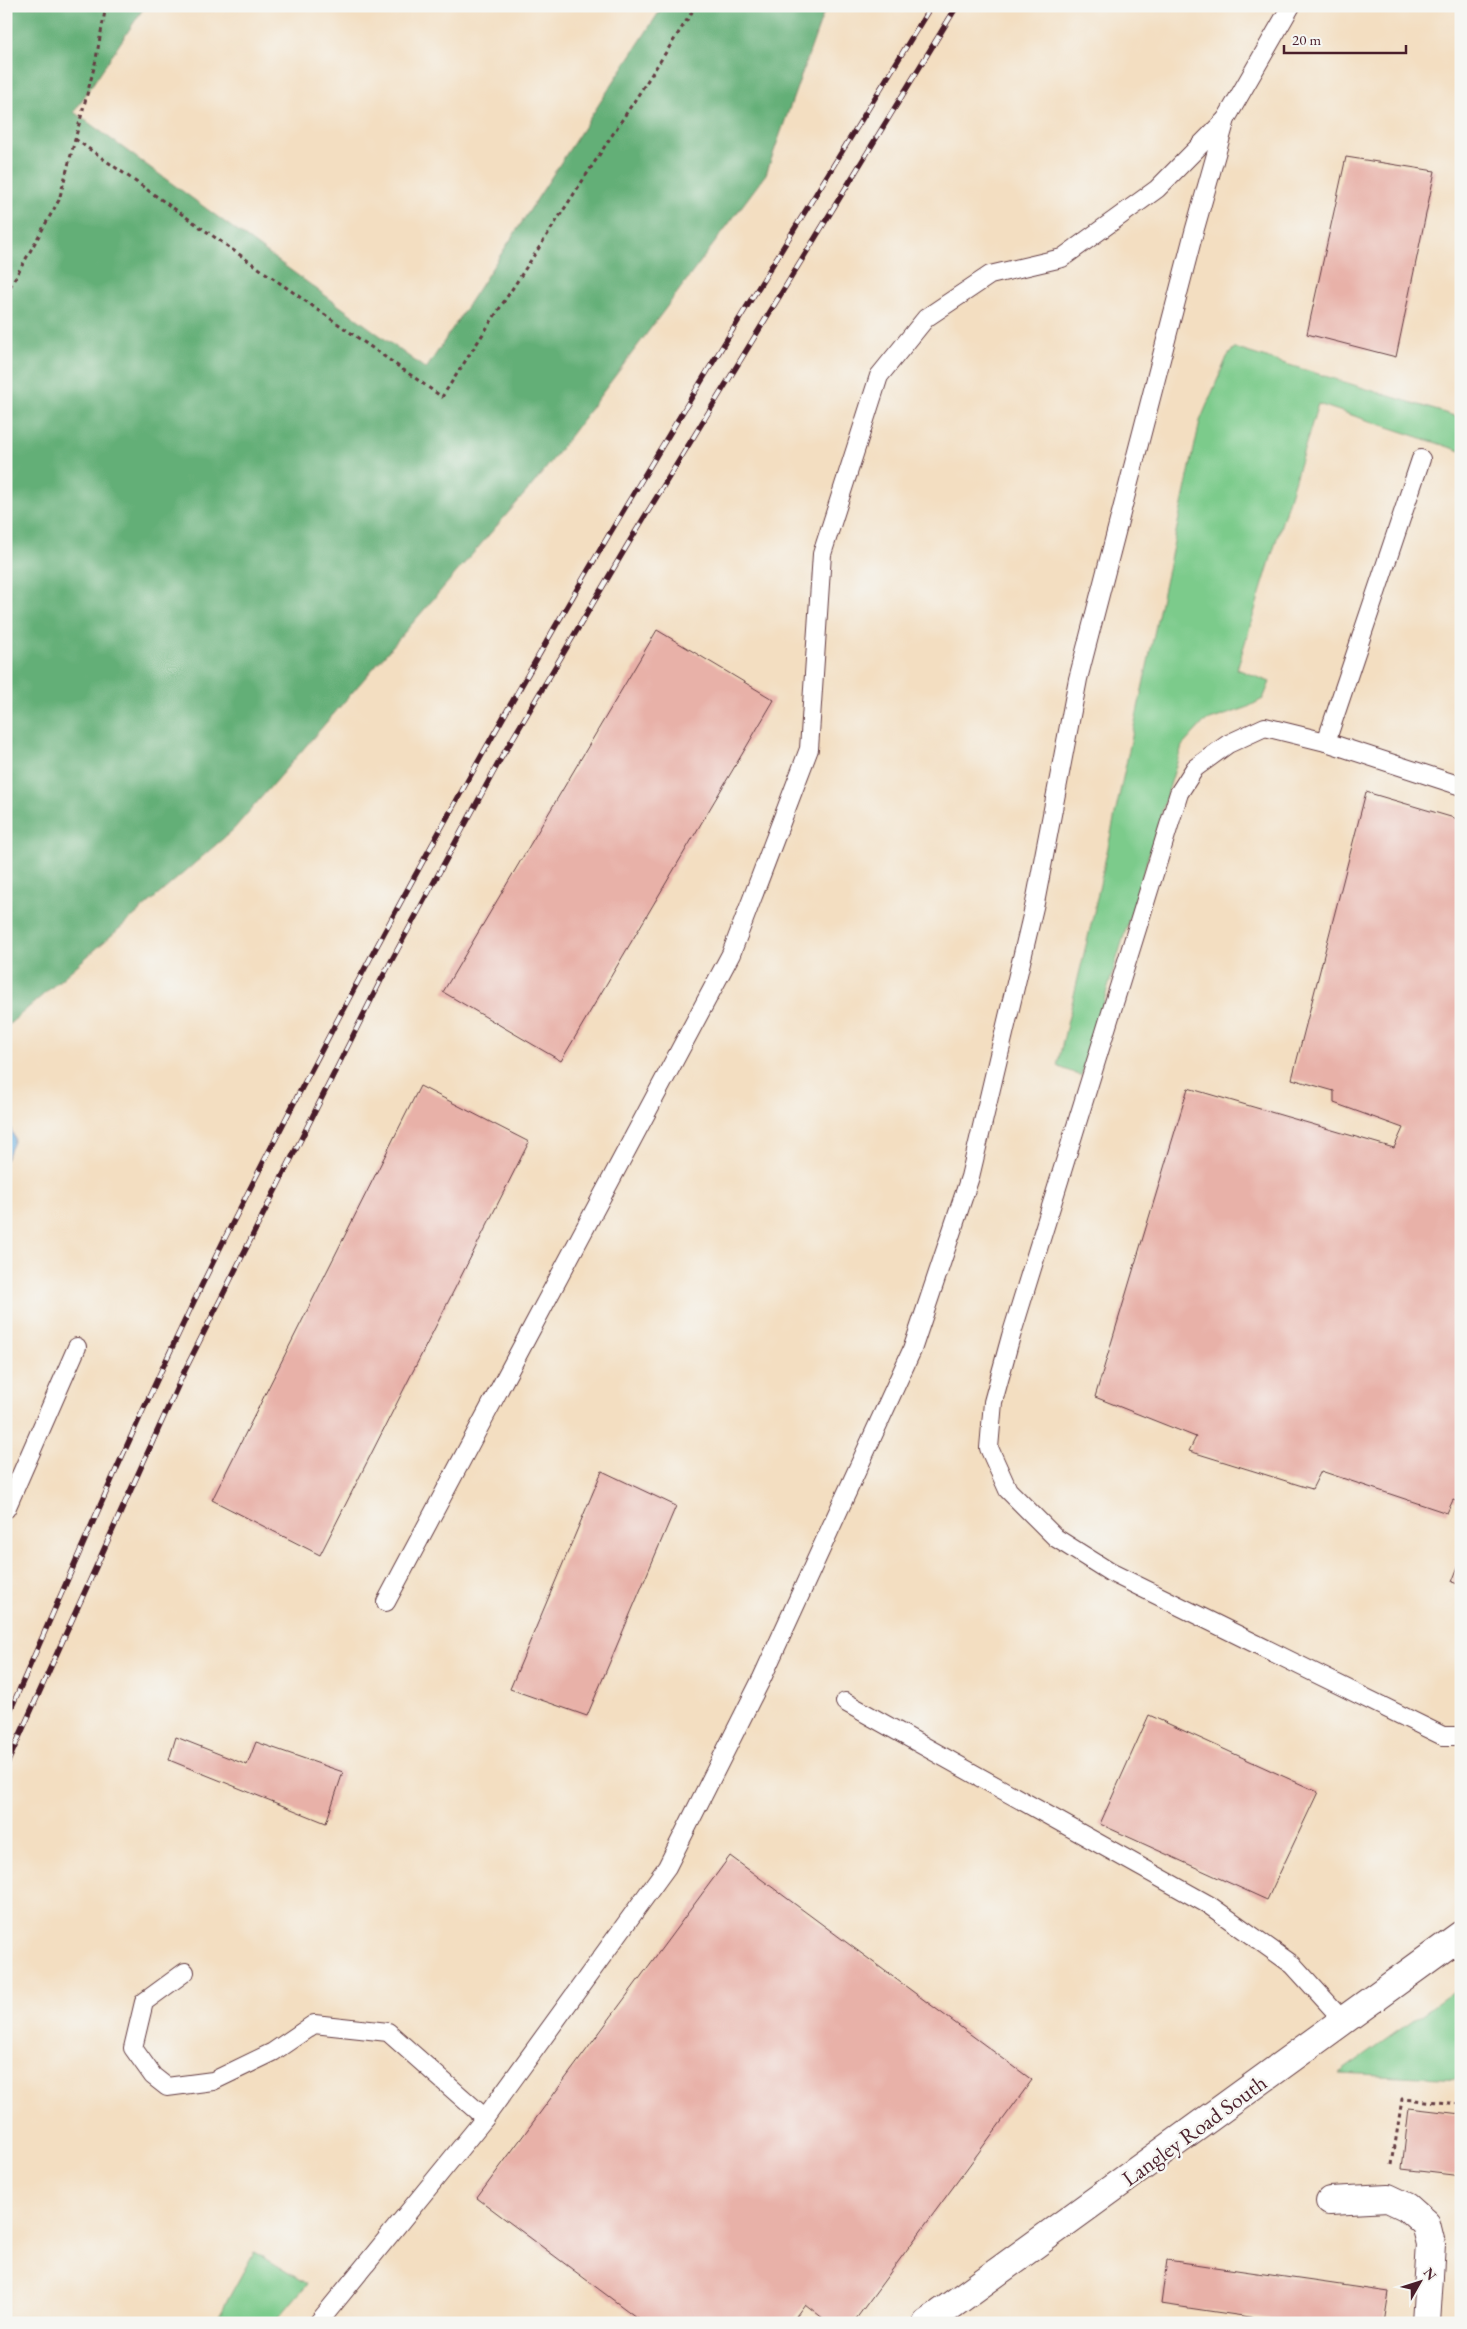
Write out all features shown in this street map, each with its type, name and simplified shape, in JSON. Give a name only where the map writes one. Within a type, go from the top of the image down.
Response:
[{"type":"street","name":"Langley Road South","points":[[927,2323],[1461,1935]]},
{"type":"street","points":[[1330,2201],[1388,2198],[1407,2207],[1426,2224],[1431,2244],[1426,2323]]},
{"type":"lane","points":[[318,2323],[485,2118],[667,1867],[762,1678],[912,1350],[970,1177],[1035,903],[1078,679],[1194,232],[1226,119],[1291,6]]},
{"type":"lane","points":[[386,1602],[731,954],[809,748],[822,554],[879,376],[926,318],[990,275],[1062,258],[1157,190],[1226,119]]},
{"type":"lane","points":[[1326,742],[1421,459]]},
{"type":"lane","points":[[1461,786],[1326,742],[1265,728],[1228,744],[1195,768],[1179,793],[1011,1336],[993,1402],[990,1448],[1008,1490],[1056,1538],[1110,1572],[1443,1736],[1461,1736]]},
{"type":"lane","points":[[6,1509],[77,1348]]},
{"type":"lane","points":[[845,1702],[1209,1905],[1293,1965],[1344,2021]]},
{"type":"lane","points":[[185,1972],[144,2002],[133,2048],[153,2076],[167,2087],[213,2081],[273,2052],[314,2024],[388,2032],[485,2118]]},
{"type":"path","points":[[6,294],[59,200],[95,64],[106,6]]},
{"type":"path","points":[[75,139],[442,397],[696,6]]},
{"type":"path","points":[[1388,2198],[1402,2099],[1461,2104]]},
{"type":"green space","points":[[6,6],[145,6],[74,112],[426,369],[663,6],[826,6],[766,174],[541,475],[233,830],[6,1027]]},
{"type":"green space","points":[[1234,348],[1461,418],[1461,451],[1318,404],[1237,669],[1270,682],[1263,699],[1246,708],[1204,722],[1182,746],[1081,1076],[1057,1066],[1094,912],[1200,421],[1227,357]]},
{"type":"green space","points":[[1461,1986],[1461,2079],[1339,2073]]},
{"type":"green space","points":[[254,2252],[307,2284],[274,2323],[215,2323]]},
{"type":"water","points":[[6,1117],[15,1139],[6,1160]]},
{"type":"building","points":[[1346,157],[1435,171],[1396,357],[1307,334]]},
{"type":"building","points":[[657,630],[774,700],[561,1061],[443,992]]},
{"type":"building","points":[[1366,792],[1461,820],[1461,1503],[1453,1500],[1447,1513],[1321,1471],[1312,1489],[1189,1451],[1196,1437],[1095,1397],[1188,1088],[1394,1148],[1403,1128],[1334,1103],[1334,1091],[1292,1079]]},
{"type":"building","points":[[420,1086],[529,1142],[320,1555],[212,1500]]},
{"type":"building","points":[[602,1471],[676,1506],[587,1716],[510,1689]]},
{"type":"building","points":[[1461,1559],[1461,1585],[1452,1582]]},
{"type":"building","points":[[1149,1715],[1318,1792],[1267,1900],[1100,1824]]},
{"type":"building","points":[[176,1737],[247,1765],[256,1742],[343,1772],[326,1823],[169,1760]]},
{"type":"building","points":[[730,1856],[1032,2080],[853,2323],[829,2323],[805,2304],[791,2323],[644,2323],[477,2198]]},
{"type":"building","points":[[1409,2108],[1461,2114],[1461,2176],[1402,2169]]},
{"type":"building","points":[[1167,2260],[1389,2292],[1384,2323],[1291,2323],[1161,2304]]},
{"type":"railway","points":[[6,1720],[112,1478],[196,1297],[270,1149],[412,882],[509,707],[610,533],[931,6]]},
{"type":"railway","points":[[6,1766],[185,1370],[381,980],[500,760],[628,544],[957,6]]}]
